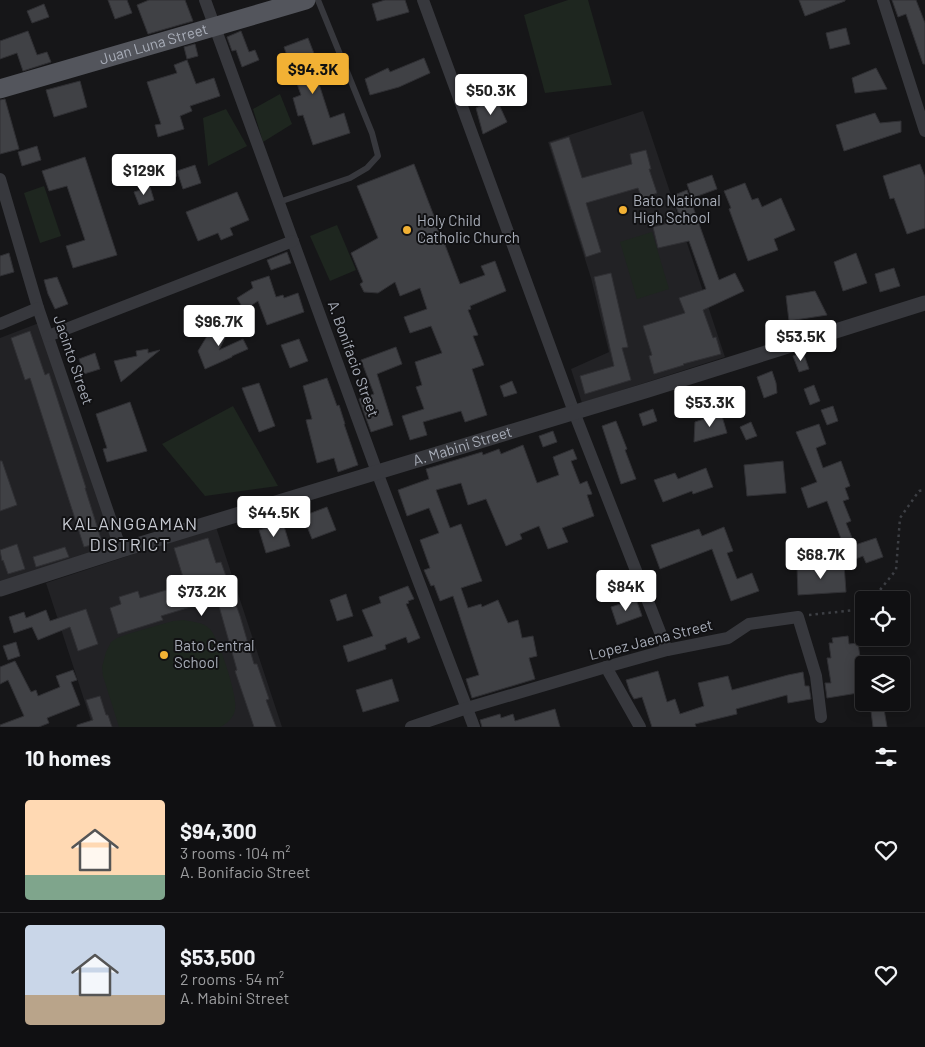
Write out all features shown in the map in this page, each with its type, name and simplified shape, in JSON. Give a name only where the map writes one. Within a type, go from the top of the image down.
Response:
[{"type":"main road","name":"Juan Luna Street","points":[[0,89],[306,0]]},
{"type":"street","name":"A. Bonifacio Street","points":[[206,0],[377,472],[474,727]]},
{"type":"street","points":[[423,0],[574,412],[667,650]]},
{"type":"street","points":[[883,0],[925,131]]},
{"type":"street","name":"Jacinto Street","points":[[0,178],[38,308],[121,550]]},
{"type":"street","points":[[48,336],[293,241]]},
{"type":"street","name":"A. Mabini Street","points":[[0,589],[121,550],[925,303]]},
{"type":"street","points":[[0,324],[38,308]]},
{"type":"street","points":[[798,616],[816,676],[821,717]]},
{"type":"street","name":"Lopez Jaena Street","points":[[411,727],[467,708],[606,667],[667,650],[728,638],[749,624],[798,616]]},
{"type":"street","points":[[606,667],[640,727]]},
{"type":"lane","points":[[279,202],[350,178],[367,168],[378,156],[372,133],[318,0]]},
{"type":"path","points":[[879,591],[896,570],[900,518],[919,491],[925,490]]},
{"type":"path","points":[[798,616],[855,610]]},
{"type":"shaded area","points":[[568,0],[588,0],[612,85],[545,93],[524,15]]},
{"type":"shaded area","points":[[280,94],[292,124],[263,142],[253,109]]},
{"type":"shaded area","points":[[226,109],[247,146],[208,166],[203,118]]},
{"type":"shaded area","name":"Bato National High School","points":[[643,111],[725,357],[582,403],[571,369],[609,352],[591,278],[548,142]]},
{"type":"shaded area","points":[[44,186],[61,236],[40,243],[24,193]]},
{"type":"shaded area","points":[[337,225],[356,270],[330,281],[310,236]]},
{"type":"shaded area","points":[[652,232],[669,289],[637,299],[620,242]]},
{"type":"shaded area","points":[[39,323],[115,547],[0,583],[0,338]]},
{"type":"shaded area","points":[[233,406],[278,486],[205,496],[162,444]]},
{"type":"shaded area","name":"Bato Central School","points":[[216,527],[282,727],[93,727],[46,583]]},
{"type":"shaded area","points":[[184,620],[204,625],[214,635],[223,656],[234,693],[235,710],[233,715],[228,722],[220,727],[119,727],[102,667],[111,642],[131,633],[173,621]]},
{"type":"building","points":[[108,0],[127,0],[132,13],[115,19]]},
{"type":"building","points":[[149,0],[185,0],[193,21],[148,34],[137,5]]},
{"type":"building","points":[[385,0],[405,0],[409,12],[377,21],[372,4]]},
{"type":"building","points":[[799,0],[845,0],[845,1],[805,16]]},
{"type":"building","points":[[892,0],[916,0],[925,23],[925,64],[923,64],[906,14],[898,17]]},
{"type":"building","points":[[44,4],[49,17],[32,23],[27,11]]},
{"type":"building","points":[[846,28],[850,44],[830,49],[826,33]]},
{"type":"building","points":[[28,31],[37,55],[47,52],[51,62],[23,71],[17,53],[0,59],[0,41]]},
{"type":"building","points":[[241,31],[249,52],[255,50],[259,60],[242,67],[236,50],[232,51],[227,37]]},
{"type":"building","points":[[308,38],[325,82],[319,84],[330,118],[344,113],[350,133],[313,145],[303,115],[298,116],[293,98],[301,95],[284,47]]},
{"type":"building","points":[[195,44],[198,56],[187,59],[184,47]]},
{"type":"building","points":[[424,58],[430,73],[399,87],[370,95],[365,79],[388,68],[390,72]]},
{"type":"building","points":[[187,60],[196,84],[214,78],[220,96],[190,106],[192,111],[180,116],[184,129],[158,137],[155,125],[161,124],[147,82],[177,73],[174,65]]},
{"type":"building","points":[[876,68],[887,89],[855,93],[852,78]]},
{"type":"building","points":[[80,81],[87,107],[54,117],[46,90]]},
{"type":"building","points":[[496,98],[507,122],[483,134],[476,108]]},
{"type":"building","points":[[5,99],[19,149],[0,154],[0,100]]},
{"type":"building","points":[[875,113],[880,123],[901,121],[901,132],[844,151],[836,125]]},
{"type":"building","points":[[569,137],[582,178],[632,164],[630,154],[646,150],[651,169],[649,169],[657,193],[642,199],[638,188],[586,203],[601,252],[586,257],[550,143]]},
{"type":"building","points":[[37,146],[41,160],[22,166],[18,152]]},
{"type":"building","points":[[85,157],[117,255],[73,268],[66,246],[85,240],[67,186],[49,191],[42,171]]},
{"type":"building","points":[[414,164],[460,284],[485,275],[481,266],[495,261],[506,291],[470,306],[471,309],[468,310],[478,335],[473,336],[484,365],[472,369],[487,415],[465,422],[461,411],[423,422],[427,435],[410,440],[402,416],[424,409],[416,387],[422,385],[415,362],[442,353],[431,326],[410,333],[404,317],[427,309],[420,288],[400,296],[395,282],[378,293],[364,292],[360,284],[363,282],[351,253],[378,238],[357,186]]},
{"type":"building","points":[[920,164],[925,177],[925,228],[907,234],[894,198],[890,199],[883,176]]},
{"type":"building","points":[[173,165],[177,176],[155,185],[151,174]]},
{"type":"building","points":[[195,165],[201,183],[183,189],[177,171]]},
{"type":"building","points":[[712,175],[717,189],[692,198],[687,184]]},
{"type":"building","points":[[745,183],[752,200],[758,198],[762,207],[781,198],[795,230],[774,239],[778,250],[748,261],[724,191]]},
{"type":"building","points":[[150,187],[154,200],[139,205],[134,192]]},
{"type":"building","points":[[687,190],[719,280],[735,273],[744,291],[703,310],[713,338],[716,337],[721,354],[654,374],[649,356],[652,355],[643,326],[685,313],[679,298],[706,289],[689,241],[658,248],[653,227],[681,220],[672,196]]},
{"type":"building","points":[[237,192],[249,220],[230,228],[233,235],[221,240],[218,233],[198,241],[186,212]]},
{"type":"building","points":[[287,252],[291,263],[271,270],[267,260]]},
{"type":"building","points":[[9,253],[14,272],[0,276],[0,256]]},
{"type":"building","points":[[856,253],[867,283],[843,291],[834,262]]},
{"type":"building","points":[[894,268],[900,286],[880,292],[875,274]]},
{"type":"building","points":[[611,273],[628,347],[622,348],[631,380],[585,394],[580,376],[614,366],[594,277]]},
{"type":"building","points":[[269,276],[276,297],[283,295],[284,298],[298,293],[304,312],[267,325],[258,301],[244,310],[237,298],[253,288],[251,282]]},
{"type":"building","points":[[57,277],[68,304],[55,309],[44,280]]},
{"type":"building","points":[[815,291],[827,315],[789,321],[786,296]]},
{"type":"building","points":[[215,323],[230,328],[219,350],[243,339],[248,349],[205,369],[198,351]]},
{"type":"building","points":[[30,331],[45,375],[49,373],[102,542],[84,547],[30,378],[25,380],[11,338]]},
{"type":"building","points":[[299,339],[308,361],[290,368],[281,345]]},
{"type":"building","points":[[396,347],[402,364],[377,374],[393,425],[371,432],[359,399],[374,394],[361,360]]},
{"type":"building","points":[[148,349],[148,353],[160,350],[121,382],[114,361],[137,356],[136,351]]},
{"type":"building","points":[[803,352],[809,369],[799,372],[793,356]]},
{"type":"building","points":[[95,353],[100,369],[84,374],[79,359]]},
{"type":"building","points":[[772,371],[777,393],[764,398],[757,377]]},
{"type":"building","points":[[327,378],[337,406],[339,405],[358,465],[338,472],[334,458],[317,463],[306,420],[312,419],[303,386]]},
{"type":"building","points":[[512,381],[517,393],[504,397],[500,386]]},
{"type":"building","points":[[259,383],[275,426],[259,432],[242,388]]},
{"type":"building","points":[[814,385],[820,401],[810,405],[804,389]]},
{"type":"building","points":[[130,402],[147,451],[107,462],[103,449],[107,448],[96,414]]},
{"type":"building","points":[[833,406],[838,421],[827,425],[821,410]]},
{"type":"building","points":[[653,409],[657,421],[643,426],[639,414]]},
{"type":"building","points":[[721,413],[727,433],[694,442],[695,422]]},
{"type":"building","points":[[616,421],[636,479],[621,484],[602,426]]},
{"type":"building","points":[[751,422],[757,436],[746,440],[740,427]]},
{"type":"building","points":[[819,424],[826,444],[816,448],[823,468],[841,461],[850,486],[845,488],[849,499],[843,501],[851,521],[846,523],[855,545],[876,538],[883,557],[866,563],[863,556],[843,564],[837,546],[843,544],[827,501],[808,508],[801,488],[817,482],[796,432]]},
{"type":"building","points":[[553,431],[557,442],[543,447],[539,436]]},
{"type":"building","points":[[523,445],[537,483],[559,475],[553,457],[573,449],[577,459],[571,461],[580,484],[587,481],[592,494],[587,495],[594,516],[562,528],[568,542],[548,549],[539,526],[520,534],[522,539],[506,546],[486,499],[468,505],[461,483],[436,490],[450,528],[461,524],[482,581],[461,588],[468,608],[481,604],[482,607],[498,600],[508,623],[518,620],[522,638],[533,636],[537,656],[529,658],[535,679],[472,698],[466,679],[479,675],[453,596],[440,601],[434,585],[431,586],[424,570],[430,568],[420,540],[439,533],[429,508],[407,516],[398,490],[429,479],[426,469],[482,452],[483,455],[499,449],[501,454]]},
{"type":"building","points":[[0,461],[2,461],[17,505],[0,511]]},
{"type":"building","points":[[783,461],[786,493],[747,496],[744,465]]},
{"type":"building","points":[[706,468],[713,487],[693,494],[692,491],[663,502],[654,480],[675,473],[678,479]]},
{"type":"building","points":[[327,507],[336,530],[312,539],[303,516]]},
{"type":"building","points":[[283,523],[290,546],[266,553],[259,530]]},
{"type":"building","points":[[724,527],[733,551],[727,553],[737,579],[752,573],[759,591],[731,601],[712,549],[660,569],[651,545],[699,529],[702,536]]},
{"type":"building","points":[[208,538],[216,563],[221,562],[254,664],[257,664],[269,699],[266,700],[276,727],[254,727],[235,671],[237,670],[217,599],[161,616],[163,620],[118,634],[110,608],[121,604],[119,597],[138,591],[140,598],[173,588],[171,580],[183,577],[174,548]]},
{"type":"building","points":[[17,544],[25,569],[8,574],[2,561],[0,550]]},
{"type":"building","points":[[65,547],[69,557],[36,567],[33,557]]},
{"type":"building","points":[[844,564],[846,592],[798,595],[797,567]]},
{"type":"building","points":[[408,586],[414,599],[406,604],[420,638],[408,643],[406,637],[385,645],[386,649],[348,662],[343,646],[373,636],[362,610],[381,603],[379,597]]},
{"type":"building","points":[[346,594],[353,616],[337,621],[330,600]]},
{"type":"building","points":[[636,599],[642,616],[617,625],[611,607]]},
{"type":"building","points":[[86,609],[98,644],[78,651],[70,627],[38,640],[32,627],[14,633],[9,617],[24,612],[26,618],[46,610],[50,621]]},
{"type":"building","points":[[848,636],[849,644],[855,643],[855,646],[858,646],[860,656],[855,656],[855,693],[827,698],[825,683],[831,683],[827,658],[831,658],[829,643],[833,643],[832,638]]},
{"type":"building","points":[[16,642],[20,656],[8,660],[3,646]]},
{"type":"building","points":[[15,661],[31,692],[36,690],[38,696],[60,687],[56,676],[73,670],[77,680],[71,682],[80,705],[47,718],[49,723],[39,727],[0,727],[0,725],[24,716],[8,680],[0,684],[0,667]]},
{"type":"building","points":[[658,671],[667,702],[675,699],[680,714],[704,706],[698,683],[728,676],[732,690],[803,672],[805,686],[809,686],[811,699],[788,703],[787,695],[736,709],[737,714],[695,724],[696,727],[652,727],[642,697],[634,699],[626,680]]},
{"type":"building","points":[[392,679],[399,701],[363,712],[356,690]]},
{"type":"building","points":[[100,696],[112,727],[77,727],[77,725],[93,720],[86,700]]},
{"type":"building","points":[[555,709],[560,727],[482,727],[480,720],[500,714],[501,718],[513,714],[515,721]]},
{"type":"building","points":[[871,711],[884,711],[887,727],[873,727]]},
{"type":"place","name":"Bato National High School","points":[[623,210]]},
{"type":"place","name":"Holy Child Catholic Church","points":[[407,230]]},
{"type":"place","name":"Bato Central School","points":[[164,655]]},
{"type":"district","name":"KALANGGAMAN DISTRICT","points":[[130,534]]}]
